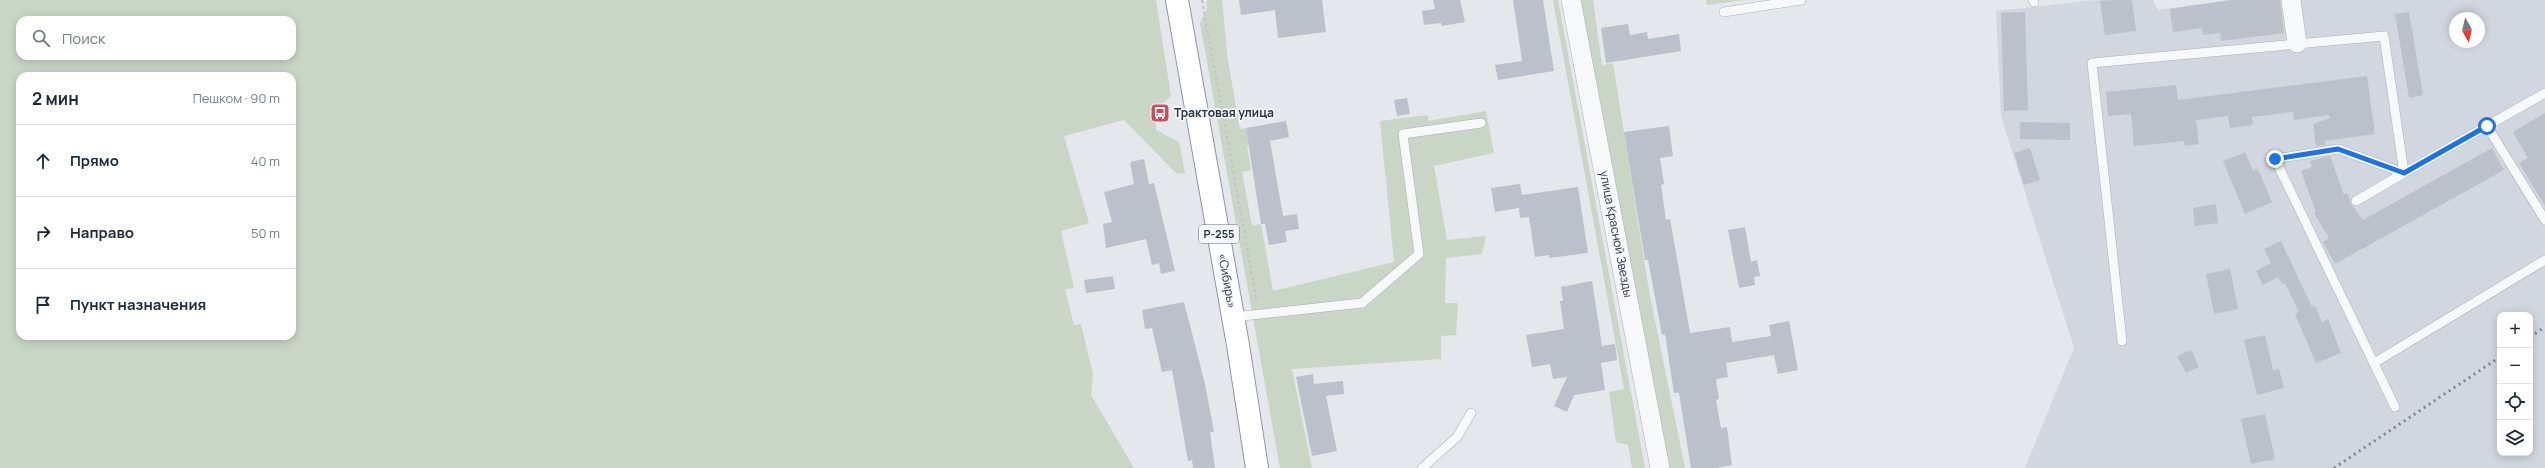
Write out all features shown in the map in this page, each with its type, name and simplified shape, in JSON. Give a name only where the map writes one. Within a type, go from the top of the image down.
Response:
[{"type":"highway","name":"«Сибирь»","points":[[1177,0],[1234,317],[1257,468]]},
{"type":"street","name":"улица Красной Звезды","points":[[1571,0],[1660,468]]},
{"type":"street","points":[[2291,0],[2297,43]]},
{"type":"lane","points":[[1724,12],[1801,0]]},
{"type":"lane","points":[[2122,341],[2092,63],[2384,36],[2404,173]]},
{"type":"lane","points":[[2356,201],[2545,93]]},
{"type":"lane","points":[[1234,317],[1362,303],[1419,254],[1403,134],[1481,123]]},
{"type":"lane","points":[[2487,126],[2545,220]]},
{"type":"lane","points":[[2395,407],[2275,159],[2338,149],[2404,173]]},
{"type":"lane","points":[[2374,363],[2545,260]]},
{"type":"lane","points":[[1422,468],[1456,437],[1471,412]]},
{"type":"path","points":[[1202,0],[1259,314]]},
{"type":"shaded area","points":[[2096,0],[2153,0],[2158,10],[2228,0],[2545,0],[2545,468],[2025,468],[2074,348],[2001,116],[1996,11]]},
{"type":"green space","points":[[0,0],[1156,0],[1171,96],[1154,111],[1156,130],[1179,142],[1185,173],[1177,174],[1124,120],[1064,136],[1089,223],[1061,231],[1074,288],[1065,289],[1074,325],[1081,324],[1093,374],[1091,395],[1134,468],[0,468]]},
{"type":"green space","points":[[1207,0],[1222,0],[1228,61],[1240,129],[1246,128],[1249,145],[1247,146],[1251,170],[1242,172],[1252,226],[1261,224],[1273,291],[1394,262],[1380,121],[1428,115],[1428,121],[1486,111],[1494,153],[1434,166],[1447,240],[1486,236],[1482,254],[1446,258],[1445,303],[1458,303],[1456,335],[1441,336],[1441,359],[1292,369],[1312,468],[1280,468],[1200,23],[1207,9]]},
{"type":"green space","points":[[1553,0],[1558,0],[1645,468],[1632,468],[1628,445],[1616,442],[1609,392],[1624,389]]},
{"type":"green space","points":[[1578,0],[1593,0],[1602,65],[1613,63],[1649,291],[1685,468],[1667,468]]},
{"type":"green space","points":[[1706,0],[1744,0],[1707,5]]},
{"type":"building","points":[[1239,0],[1322,0],[1326,32],[1278,38],[1275,10],[1241,15]]},
{"type":"building","points":[[1433,0],[1460,0],[1465,22],[1442,26],[1441,23],[1424,25],[1422,11],[1435,9]]},
{"type":"building","points":[[1513,0],[1543,0],[1554,71],[1498,80],[1495,65],[1522,61]]},
{"type":"building","points":[[2132,0],[2136,31],[2105,35],[2100,1]]},
{"type":"building","points":[[2232,0],[2280,0],[2284,33],[2221,41],[2220,33],[2203,35],[2202,28],[2173,32],[2170,9]]},
{"type":"building","points":[[2025,12],[2028,110],[2004,111],[2001,13]]},
{"type":"building","points":[[2409,12],[2423,95],[2409,98],[2395,14]]},
{"type":"building","points":[[1628,24],[1630,35],[1647,32],[1648,39],[1679,34],[1681,51],[1606,63],[1601,28]]},
{"type":"building","points":[[2367,76],[2375,134],[2324,141],[2326,145],[2316,146],[2313,124],[2330,118],[2329,115],[2294,120],[2293,112],[2252,117],[2253,125],[2230,128],[2228,116],[2196,120],[2199,144],[2185,146],[2184,141],[2134,146],[2131,114],[2108,116],[2106,92],[2176,85],[2178,100]]},
{"type":"building","points":[[1407,98],[1410,114],[1397,116],[1394,100]]},
{"type":"building","points":[[2545,113],[2545,206],[2519,163],[2528,158],[2513,132]]},
{"type":"building","points":[[1286,121],[1289,137],[1270,141],[1283,216],[1297,214],[1299,229],[1285,231],[1287,242],[1269,245],[1265,224],[1261,224],[1246,128]]},
{"type":"building","points":[[2020,122],[2070,123],[2070,140],[2020,139]]},
{"type":"building","points":[[1669,126],[1673,156],[1660,158],[1664,184],[1661,185],[1666,220],[1670,219],[1690,333],[1730,327],[1732,342],[1771,336],[1769,325],[1789,321],[1798,370],[1778,374],[1774,355],[1726,363],[1728,377],[1716,379],[1719,399],[1716,400],[1721,428],[1727,427],[1732,465],[1717,468],[1691,468],[1679,393],[1674,393],[1665,334],[1662,335],[1648,260],[1645,260],[1624,132]]},
{"type":"building","points":[[2030,148],[2040,180],[2024,185],[2014,153]]},
{"type":"building","points":[[2492,148],[2504,170],[2335,264],[2323,242],[2329,238],[2314,213],[2316,212],[2301,171],[2312,167],[2310,161],[2330,156],[2344,195],[2347,193],[2351,204],[2363,220]]},
{"type":"building","points":[[2245,152],[2253,171],[2258,169],[2272,202],[2245,214],[2223,161]]},
{"type":"building","points":[[1144,159],[1149,184],[1154,183],[1175,271],[1161,274],[1159,263],[1152,265],[1146,239],[1106,248],[1103,224],[1112,222],[1104,192],[1134,184],[1130,162]]},
{"type":"building","points":[[1520,184],[1522,195],[1578,187],[1588,253],[1549,258],[1549,255],[1535,257],[1529,217],[1520,218],[1519,208],[1495,212],[1491,188]]},
{"type":"building","points":[[2216,204],[2218,223],[2195,226],[2193,208]]},
{"type":"building","points":[[1745,227],[1751,262],[1757,260],[1760,276],[1754,277],[1755,285],[1739,288],[1728,230]]},
{"type":"building","points":[[2281,241],[2312,307],[2315,306],[2322,322],[2328,319],[2341,353],[2316,363],[2295,314],[2299,312],[2285,283],[2282,284],[2278,277],[2263,285],[2256,271],[2271,263],[2264,249]]},
{"type":"building","points":[[2230,269],[2238,309],[2214,314],[2206,274]]},
{"type":"building","points":[[1113,276],[1115,289],[1086,293],[1084,280]]},
{"type":"building","points":[[1592,281],[1602,346],[1615,344],[1617,360],[1601,363],[1605,390],[1574,395],[1567,412],[1554,406],[1567,377],[1553,379],[1550,364],[1532,367],[1526,335],[1564,329],[1560,301],[1563,301],[1561,287]]},
{"type":"building","points":[[1184,302],[1205,384],[1214,432],[1210,432],[1215,468],[1193,468],[1192,460],[1188,461],[1172,370],[1162,372],[1152,328],[1145,329],[1142,310]]},
{"type":"building","points":[[2265,335],[2273,370],[2279,369],[2284,388],[2257,395],[2244,340]]},
{"type":"building","points":[[2191,350],[2199,367],[2186,373],[2177,356]]},
{"type":"building","points":[[1313,374],[1314,384],[1343,381],[1344,394],[1326,396],[1337,451],[1312,456],[1296,377]]},
{"type":"building","points":[[2265,414],[2275,459],[2251,464],[2241,419]]},
{"type":"railway","points":[[2533,335],[2545,327]]},
{"type":"railway","points":[[2334,468],[2497,359]]},
{"type":"place","name":"Трактовая улица","points":[[1160,113]]},
{"type":"route","points":[[2275,159],[2338,149],[2404,173],[2487,126]]}]
